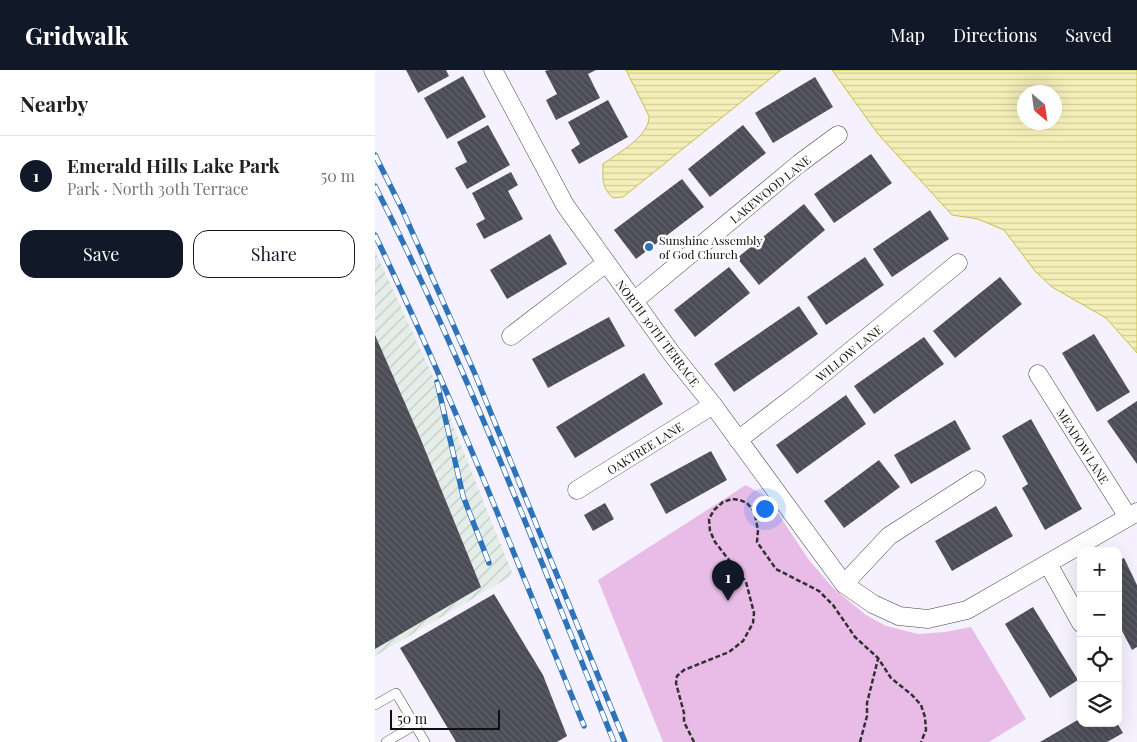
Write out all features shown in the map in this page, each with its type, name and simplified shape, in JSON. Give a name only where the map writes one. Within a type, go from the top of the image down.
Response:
[{"type":"street","name":"NORTH 30TH TERRACE","points":[[493,70],[565,205],[672,354],[713,405],[844,584],[873,604],[899,616],[928,619],[967,610],[1133,514]]},
{"type":"street","name":"LAKEWOOD LANE","points":[[634,301],[838,135]]},
{"type":"street","points":[[511,336],[606,263]]},
{"type":"street","name":"WILLOW LANE","points":[[738,440],[803,390],[959,263]]},
{"type":"street","name":"MEADOW LANE","points":[[1038,374],[1133,514]]},
{"type":"street","name":"OAKTREE LANE","points":[[577,490],[713,405]]},
{"type":"street","points":[[844,584],[889,536],[977,480]]},
{"type":"street","points":[[1048,564],[1077,616]]},
{"type":"lane","points":[[375,705],[396,693],[425,742]]},
{"type":"lane","points":[[386,742],[415,725]]},
{"type":"path","points":[[694,742],[684,722],[684,713],[676,683],[677,676],[684,670],[729,652],[743,641],[753,623],[754,613],[746,582],[715,542],[710,531],[709,519],[714,510],[723,502],[732,499],[747,503],[753,511],[756,520],[757,542],[776,569],[819,590],[833,605],[855,637],[879,658],[891,678],[921,705],[926,730],[921,742]]},
{"type":"path","points":[[860,742],[867,716],[867,703],[879,658]]},
{"type":"shaded area","points":[[626,70],[781,70],[623,197],[613,198],[606,190],[603,178],[603,164],[639,137],[648,123],[649,116]]},
{"type":"shaded area","points":[[832,70],[1137,70],[1137,353],[1106,318],[1052,287],[1035,271],[1004,230],[978,219],[952,215],[878,134]]},
{"type":"shaded area","points":[[375,251],[436,383],[513,575],[375,656]]},
{"type":"shaded area","points":[[746,485],[767,497],[809,560],[833,588],[866,615],[886,626],[918,634],[945,632],[971,627],[1026,719],[989,742],[663,742],[598,580]]},
{"type":"building","points":[[406,70],[446,70],[449,76],[418,93]]},
{"type":"building","points":[[596,70],[588,74],[600,98],[556,120],[546,100],[557,94],[545,71]]},
{"type":"building","points":[[463,76],[486,117],[447,139],[424,98]]},
{"type":"building","points":[[815,77],[833,107],[773,143],[755,113]]},
{"type":"building","points":[[608,100],[628,137],[579,164],[571,150],[580,144],[568,122]]},
{"type":"building","points":[[488,125],[510,165],[467,189],[455,168],[467,162],[457,142]]},
{"type":"building","points":[[743,125],[766,153],[710,197],[688,169]]},
{"type":"building","points":[[871,154],[892,183],[834,223],[814,194]]},
{"type":"building","points":[[511,172],[518,185],[508,191],[523,219],[484,239],[476,224],[485,219],[472,193]]},
{"type":"building","points":[[682,179],[704,207],[636,259],[614,230]]},
{"type":"building","points":[[804,204],[825,230],[759,285],[737,258]]},
{"type":"building","points":[[930,210],[949,239],[892,277],[873,249]]},
{"type":"building","points":[[550,234],[567,264],[507,299],[490,270]]},
{"type":"building","points":[[865,257],[884,285],[826,325],[807,297]]},
{"type":"building","points":[[729,267],[750,293],[695,337],[674,310]]},
{"type":"building","points":[[1000,277],[1022,304],[955,358],[933,331]]},
{"type":"building","points":[[799,306],[818,334],[734,392],[714,364]]},
{"type":"building","points":[[609,317],[625,346],[548,388],[532,359]]},
{"type":"building","points":[[1094,334],[1130,392],[1097,412],[1062,353]]},
{"type":"building","points":[[375,335],[419,435],[481,587],[375,649]]},
{"type":"building","points":[[924,337],[944,364],[874,414],[854,386]]},
{"type":"building","points":[[644,373],[663,404],[575,458],[556,427]]},
{"type":"building","points":[[846,395],[866,424],[797,474],[776,445]]},
{"type":"building","points":[[1137,401],[1137,464],[1107,421]]},
{"type":"building","points":[[1031,419],[1082,509],[1045,530],[1022,488],[1028,484],[1002,436]]},
{"type":"building","points":[[955,420],[971,449],[911,484],[894,455]]},
{"type":"building","points":[[711,451],[727,480],[666,514],[650,484]]},
{"type":"building","points":[[879,460],[900,487],[844,528],[824,501]]},
{"type":"building","points":[[605,503],[614,519],[593,531],[584,515]]},
{"type":"building","points":[[996,506],[1013,536],[952,571],[935,541]]},
{"type":"building","points":[[1124,558],[1137,585],[1137,647],[1132,650],[1122,631],[1122,559]]},
{"type":"building","points":[[494,594],[543,675],[567,736],[557,742],[456,742],[400,648]]},
{"type":"building","points":[[1033,607],[1077,681],[1050,698],[1005,624]]},
{"type":"building","points":[[1077,720],[1077,727],[1119,727],[1123,733],[1107,742],[1040,742]]},
{"type":"railway","points":[[375,155],[402,209],[475,374],[625,742]]},
{"type":"railway","points":[[375,186],[409,254],[501,461],[614,742]]},
{"type":"railway","points":[[375,235],[457,417],[584,726]]},
{"type":"railway","points":[[437,382],[463,496],[489,563]]},
{"type":"place","name":"Sunshine Assembly of God Church","points":[[649,247]]},
{"type":"place","name":"Emerald Hills Lake Park","points":[[728,601]]}]
